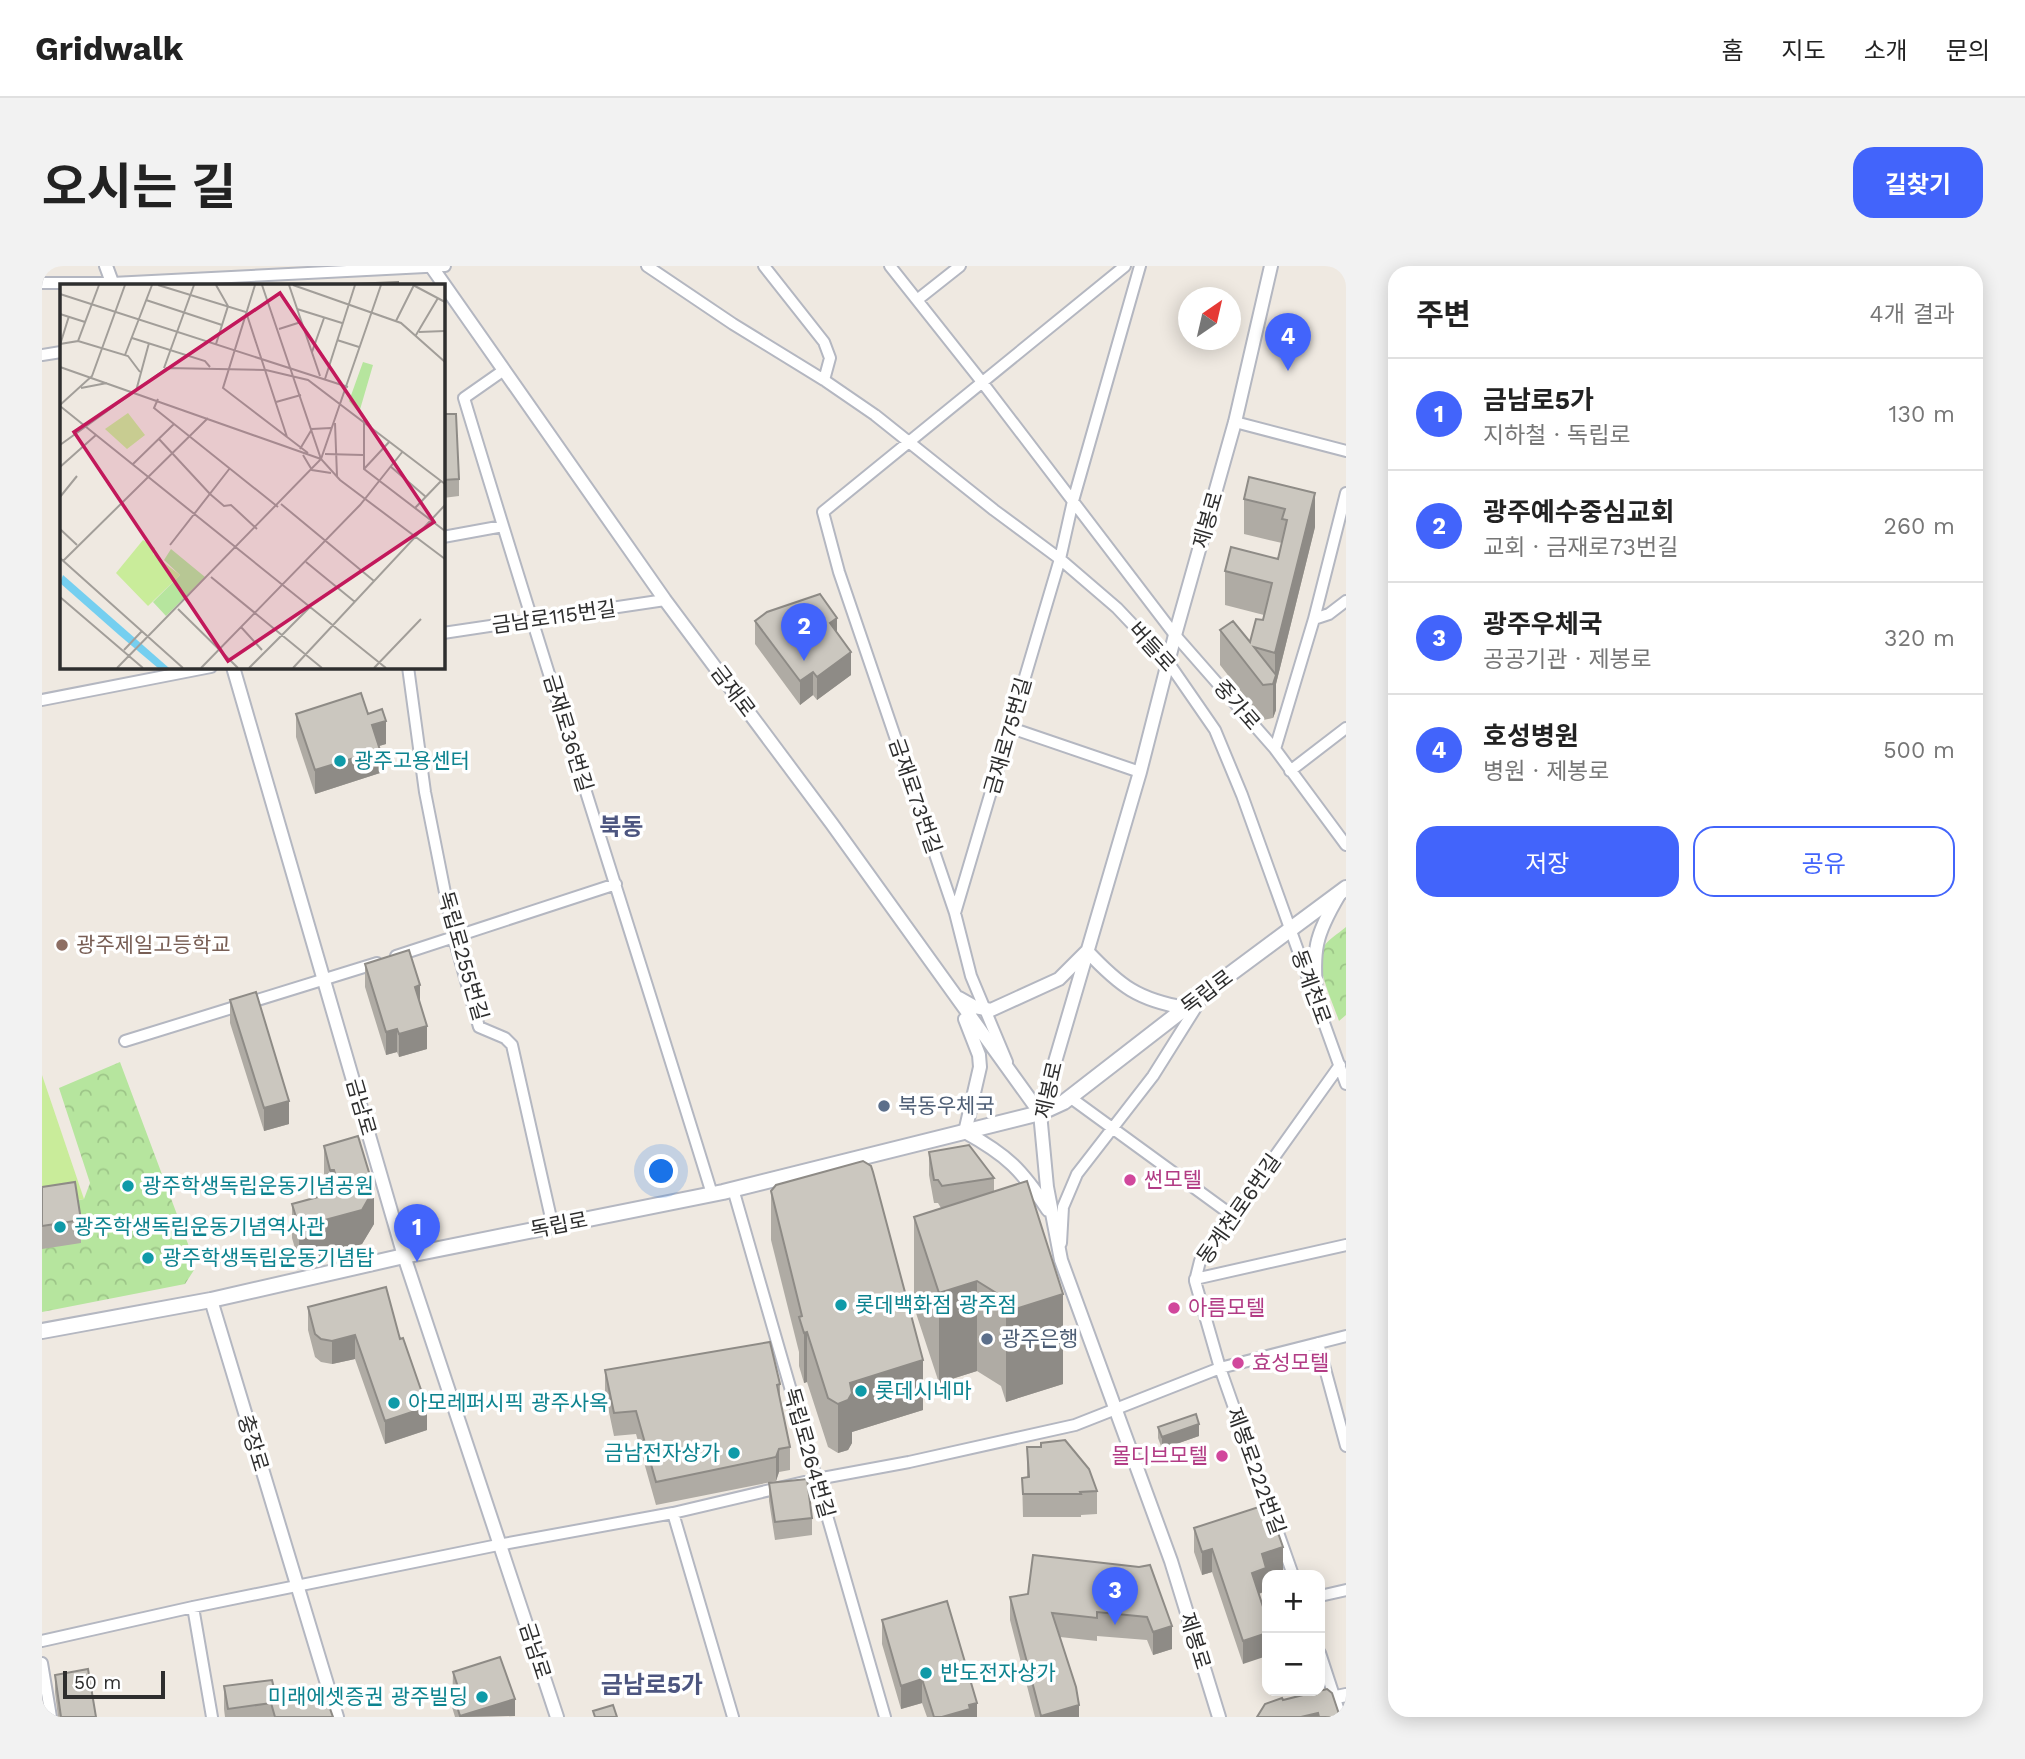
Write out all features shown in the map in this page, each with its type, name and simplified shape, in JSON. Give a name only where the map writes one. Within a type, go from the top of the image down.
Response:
[{"type":"main road","name":"독립로","points":[[42,1331],[211,1300],[404,1256],[712,1194],[1040,1113],[1070,1098],[1206,992],[1344,890]]},
{"type":"street","points":[[106,266],[112,284]]},
{"type":"street","points":[[42,283],[112,284],[435,266]]},
{"type":"street","name":"금재로","points":[[435,266],[504,370],[665,600],[825,814],[1040,1113]]},
{"type":"street","name":"버들로","points":[[647,266],[875,415],[983,502],[1060,559],[1116,608],[1168,662],[1215,730],[1242,795],[1290,930]]},
{"type":"street","points":[[764,266],[824,342],[830,358],[824,380]]},
{"type":"street","name":"중가로","points":[[890,266],[1175,635],[1275,749],[1346,845]]},
{"type":"street","points":[[917,300],[960,266]]},
{"type":"street","points":[[909,443],[1125,266]]},
{"type":"street","points":[[1073,500],[1140,266]]},
{"type":"street","name":"제봉로","points":[[1219,1717],[1171,1560],[1061,1260],[1045,1176],[1040,1113],[1140,772],[1175,635],[1235,422],[1271,266]]},
{"type":"street","points":[[42,355],[60,352]]},
{"type":"street","name":"금재로36번길","points":[[504,370],[464,398],[534,620],[566,733],[712,1194]]},
{"type":"street","points":[[1235,422],[1346,451]]},
{"type":"street","name":"금재로73번길","points":[[909,443],[823,512],[839,572],[954,913],[971,976],[1014,1077]]},
{"type":"street","points":[[1275,749],[1314,619],[1346,493]]},
{"type":"street","name":"금재로75번길","points":[[954,913],[1060,559],[1073,500]]},
{"type":"street","points":[[444,537],[503,526]]},
{"type":"street","name":"금남로115번길","points":[[444,633],[665,600]]},
{"type":"street","points":[[1314,619],[1329,614],[1346,601]]},
{"type":"street","points":[[42,700],[206,668]]},
{"type":"street","name":"금남로","points":[[233,668],[404,1256],[556,1717]]},
{"type":"street","name":"독립로255번길","points":[[408,668],[425,792],[454,938],[479,1027],[505,1038],[512,1045],[553,1227]]},
{"type":"street","points":[[1290,771],[1346,728]]},
{"type":"street","points":[[1011,729],[1140,772]]},
{"type":"street","points":[[125,1041],[324,980],[616,884]]},
{"type":"street","points":[[1315,998],[1314,952],[1317,940],[1325,918],[1344,890]]},
{"type":"street","name":"동계천로","points":[[1290,930],[1346,1084]]},
{"type":"street","points":[[956,996],[986,1011],[998,1007],[1059,979],[1087,951],[1110,976],[1131,991],[1156,1003],[1186,1008]]},
{"type":"street","points":[[1061,1260],[1062,1215],[1077,1174],[1153,1076],[1206,992]]},
{"type":"street","points":[[956,996],[979,1055],[978,1078],[965,1132],[995,1149],[1014,1164],[1052,1217]]},
{"type":"street","name":"동계천로6번길","points":[[1220,1367],[1195,1279],[1200,1261],[1339,1065]]},
{"type":"street","points":[[1070,1098],[1233,1216]]},
{"type":"street","name":"독립로264번길","points":[[733,1189],[886,1717]]},
{"type":"street","points":[[1195,1279],[1346,1245]]},
{"type":"street","name":"충장로","points":[[211,1300],[337,1717]]},
{"type":"street","points":[[42,1641],[193,1607],[498,1545],[673,1513],[817,1479],[909,1462],[1075,1425],[1220,1367],[1346,1336]]},
{"type":"street","points":[[1318,1343],[1346,1446]]},
{"type":"street","name":"제봉로222번길","points":[[1220,1367],[1291,1570]]},
{"type":"street","points":[[673,1513],[733,1717]]},
{"type":"street","points":[[1325,1594],[1346,1590]]},
{"type":"street","points":[[193,1607],[212,1717]]},
{"type":"street","points":[[42,1663],[51,1717]]},
{"type":"street","points":[[1325,1664],[1340,1696],[1341,1717]]},
{"type":"street","points":[[1299,1706],[1340,1696]]},
{"type":"green space","points":[[1346,927],[1346,1015],[1339,1021],[1323,975],[1321,957],[1326,943]]},
{"type":"green space","name":"광주학생독립운동기념공원","points":[[120,1062],[191,1252],[194,1270],[185,1284],[42,1312],[42,1206],[84,1199],[90,1183],[59,1088]]},
{"type":"green space","points":[[42,1075],[84,1199],[42,1206]]},
{"type":"building","points":[[398,282],[398,284],[351,284]]},
{"type":"building","points":[[444,414],[456,414],[459,479],[444,480]]},
{"type":"building","points":[[1249,477],[1315,493],[1275,653],[1254,647],[1276,675],[1273,684],[1263,685],[1220,630],[1233,621],[1250,642],[1256,619],[1263,620],[1272,583],[1225,571],[1231,547],[1278,559],[1287,520],[1282,519],[1285,509],[1244,499]]},
{"type":"building","points":[[820,594],[837,618],[830,623],[851,652],[817,677],[813,672],[800,681],[755,621],[767,612]]},
{"type":"building","points":[[361,693],[368,714],[382,709],[386,721],[372,725],[380,750],[315,770],[296,714]]},
{"type":"building","points":[[409,950],[420,985],[415,987],[427,1026],[399,1034],[397,1029],[386,1032],[365,964]]},
{"type":"building","points":[[256,992],[289,1101],[264,1108],[230,1000]]},
{"type":"building","points":[[358,1136],[374,1189],[362,1210],[299,1227],[292,1204],[340,1191],[334,1170],[330,1170],[324,1146]]},
{"type":"building","points":[[969,1145],[994,1178],[942,1186],[938,1180],[934,1180],[929,1152]]},
{"type":"building","name":"롯데백화점 광주점","points":[[863,1161],[871,1166],[873,1172],[923,1360],[850,1383],[852,1393],[848,1400],[838,1404],[828,1398],[807,1332],[804,1333],[771,1191],[776,1185]]},
{"type":"building","points":[[1027,1181],[1063,1294],[1006,1312],[1001,1296],[977,1281],[939,1293],[914,1217]]},
{"type":"building","points":[[75,1182],[81,1220],[42,1226],[42,1187]]},
{"type":"building","points":[[386,1287],[400,1339],[403,1338],[427,1407],[385,1421],[355,1335],[332,1341],[321,1339],[315,1334],[308,1307]]},
{"type":"building","points":[[770,1342],[790,1447],[779,1449],[776,1457],[656,1482],[636,1411],[614,1413],[605,1370]]},
{"type":"building","points":[[1196,1414],[1199,1424],[1162,1437],[1158,1427]]},
{"type":"building","points":[[1065,1440],[1089,1469],[1097,1491],[1080,1492],[1081,1494],[1023,1494],[1022,1478],[1029,1477],[1027,1447],[1041,1447],[1041,1443]]},
{"type":"building","points":[[807,1479],[812,1518],[775,1522],[769,1483]]},
{"type":"building","points":[[1268,1504],[1283,1547],[1262,1554],[1266,1568],[1252,1573],[1262,1604],[1262,1635],[1243,1641],[1212,1549],[1202,1552],[1194,1528]]},
{"type":"building","points":[[1033,1555],[1139,1567],[1150,1565],[1172,1626],[1153,1632],[1147,1617],[1097,1612],[1097,1618],[1052,1613],[1076,1687],[1079,1705],[1041,1716],[1010,1597],[1028,1594]]},
{"type":"building","name":"반도전자상가","points":[[947,1601],[977,1703],[969,1705],[970,1709],[934,1717],[922,1679],[901,1686],[882,1620]]},
{"type":"building","points":[[500,1657],[515,1699],[460,1716],[452,1690],[458,1687],[453,1672]]},
{"type":"building","points":[[88,1669],[96,1717],[61,1717],[55,1675]]},
{"type":"building","points":[[272,1680],[277,1701],[296,1698],[297,1701],[325,1695],[333,1717],[275,1717],[271,1703],[228,1709],[224,1686]]},
{"type":"building","points":[[1325,1690],[1332,1693],[1340,1717],[1319,1717],[1318,1713],[1301,1717],[1257,1717],[1265,1704],[1282,1698],[1325,1696]]},
{"type":"building","points":[[613,1705],[617,1717],[595,1717],[593,1711]]},
{"type":"place","name":"호성병원","points":[[1288,371]]},
{"type":"place","name":"광주예수중심교회","points":[[804,661]]},
{"type":"place","name":"광주고용센터","points":[[340,761]]},
{"type":"place","name":"광주제일고등학교","points":[[62,945]]},
{"type":"place","name":"북동우체국","points":[[884,1106]]},
{"type":"place","name":"썬모텔","points":[[1130,1180]]},
{"type":"place","name":"광주학생독립운동기념공원","points":[[128,1186]]},
{"type":"place","name":"광주학생독립운동기념역사관","points":[[60,1227]]},
{"type":"place","name":"광주학생독립운동기념탑","points":[[148,1258]]},
{"type":"place","name":"금남로5가","points":[[417,1262]]},
{"type":"place","name":"롯데백화점 광주점","points":[[841,1305]]},
{"type":"place","name":"아름모텔","points":[[1174,1308]]},
{"type":"place","name":"광주은행","points":[[987,1339]]},
{"type":"place","name":"효성모텔","points":[[1238,1363]]},
{"type":"place","name":"롯데시네마","points":[[861,1391]]},
{"type":"place","name":"아모레퍼시픽 광주사옥","points":[[394,1403]]},
{"type":"place","name":"금남전자상가","points":[[734,1453]]},
{"type":"place","name":"몰디브모텔","points":[[1222,1456]]},
{"type":"place","name":"광주우체국","points":[[1115,1625]]},
{"type":"place","name":"반도전자상가","points":[[926,1673]]},
{"type":"place","name":"미래에셋증권 광주빌딩","points":[[482,1697]]},
{"type":"district","name":"북동","points":[[621,827]]},
{"type":"district","name":"금남로5가","points":[[652,1685]]}]
